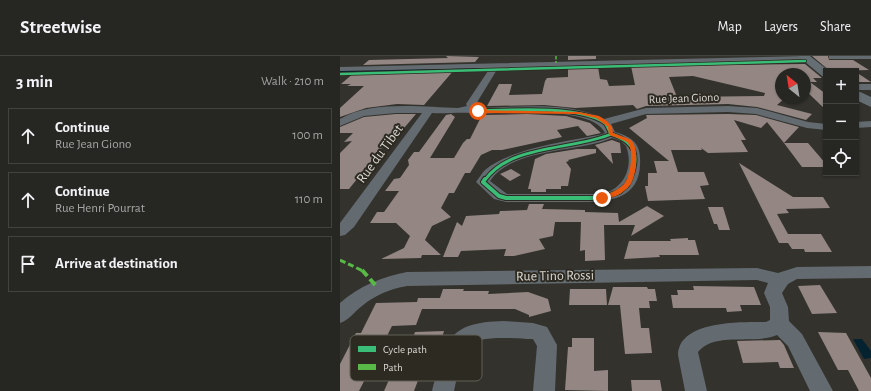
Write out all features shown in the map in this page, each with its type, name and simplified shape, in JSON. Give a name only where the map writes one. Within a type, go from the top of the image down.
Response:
[{"type":"main road","points":[[804,57],[823,72]]},
{"type":"main road","points":[[859,96],[871,103]]},
{"type":"street","points":[[340,69],[495,66],[620,59],[804,57]]},
{"type":"street","points":[[832,58],[871,57]]},
{"type":"street","points":[[495,66],[471,104],[472,108],[478,111],[579,113],[597,117],[605,122],[610,127],[611,134]]},
{"type":"street","points":[[859,87],[871,87]]},
{"type":"street","name":"Rue du Tibet","points":[[340,123],[345,118],[370,111],[429,112],[458,111],[472,108]]},
{"type":"street","name":"Rue Jean Giono","points":[[605,122],[646,111],[728,109],[757,111],[807,125],[823,127]]},
{"type":"street","name":"Rue du Tibet","points":[[340,231],[348,224],[429,112]]},
{"type":"street","points":[[859,125],[871,124]]},
{"type":"street","points":[[611,134],[629,141],[632,146],[634,156],[634,164],[628,184],[613,196],[602,198],[513,200],[499,196],[483,182],[484,178],[501,165],[521,156],[602,138],[611,134]]},
{"type":"street","points":[[822,391],[795,340],[780,324],[779,307],[773,293],[780,280],[788,275],[797,273],[871,272]]},
{"type":"street","name":"Rue Tino Rossi","points":[[343,306],[377,287],[407,278],[757,274],[780,280]]},
{"type":"street","points":[[696,391],[688,352],[692,344],[699,337],[710,334],[768,330],[780,324]]},
{"type":"street","points":[[472,335],[483,331],[533,331],[540,333],[547,345],[544,391]]},
{"type":"street","points":[[443,391],[446,381]]},
{"type":"water","points":[[853,339],[862,339],[871,351],[871,358],[864,359]]},
{"type":"building","points":[[446,56],[479,57],[475,62],[363,65],[369,60],[448,58]]},
{"type":"building","points":[[568,56],[596,56],[596,59],[568,60]]},
{"type":"building","points":[[812,56],[828,56],[829,60],[853,60],[869,70],[859,70],[859,68],[826,68]]},
{"type":"building","points":[[805,64],[810,68],[775,68],[775,104],[812,114],[806,120],[757,107],[728,104],[646,106],[637,109],[633,105],[575,108],[544,105],[487,106],[499,84],[512,84],[509,95],[542,94],[547,78],[568,77],[568,68],[598,67],[600,79],[607,80],[609,86],[635,85],[631,66]],"holes":[[[693,76],[765,93],[764,96],[677,97],[669,77]]]},
{"type":"building","points":[[811,69],[822,78],[813,78],[817,82],[811,82]]},
{"type":"building","points":[[454,70],[424,105],[397,104],[366,108],[340,117],[340,108],[364,86],[347,86],[351,84],[341,84],[355,72]]},
{"type":"building","points":[[859,74],[871,82],[859,82]]},
{"type":"building","points":[[811,83],[823,92],[823,107],[811,96]]},
{"type":"building","points":[[416,114],[388,145],[386,143],[349,189],[340,189],[340,153],[352,141],[344,142],[353,133],[340,133],[340,127],[364,117]]},
{"type":"building","points":[[451,114],[455,117],[430,158],[454,158],[463,143],[467,139],[470,139],[482,115],[527,114],[566,116],[590,123],[601,133],[587,136],[578,126],[557,130],[562,137],[502,150],[492,150],[481,155],[470,173],[465,173],[454,193],[449,193],[441,208],[451,217],[432,226],[425,240],[441,255],[422,255],[421,258],[381,259],[404,248],[410,236],[396,223],[370,223],[377,212],[384,212],[399,191],[385,191],[394,179],[400,178],[409,165],[408,160],[414,152],[419,152],[446,115]]},
{"type":"building","points":[[646,115],[756,115],[799,127],[784,143],[767,122],[761,128],[734,120],[746,140],[741,140],[748,152],[708,153],[701,148],[702,150],[671,150],[678,172],[704,172],[709,185],[700,186],[705,199],[648,201],[645,186],[648,186],[648,173],[657,173],[654,161],[669,161],[629,128],[647,118]]},
{"type":"building","points":[[612,140],[620,143],[621,153],[611,153],[613,164],[595,145]]},
{"type":"building","points":[[784,143],[808,143],[823,160],[823,167],[802,167]]},
{"type":"building","points":[[577,149],[596,149],[596,153],[568,160],[569,161],[566,162],[571,169],[568,186],[561,186],[561,189],[546,189],[546,192],[531,192],[531,189],[528,189],[535,159],[546,154]]},
{"type":"building","points":[[739,163],[793,197],[823,197],[830,208],[786,209],[789,213],[777,214],[788,234],[821,234],[832,252],[805,252],[804,249],[792,249],[788,243],[779,243]]},
{"type":"building","points":[[511,169],[521,175],[510,181],[500,174]]},
{"type":"building","points":[[529,204],[544,204],[542,209],[585,210],[585,212],[618,213],[619,222],[647,206],[664,216],[631,236],[635,225],[604,225],[605,260],[585,261],[585,250],[580,251],[581,222],[555,222],[553,236],[539,239],[545,249],[514,256],[504,256],[506,249],[461,251],[458,257],[443,257],[457,222],[462,226],[466,216],[499,214],[500,211],[527,210]]},
{"type":"building","points":[[708,207],[723,207],[730,230],[719,230],[717,224],[714,224]]},
{"type":"building","points":[[688,238],[688,240],[695,240],[699,255],[659,255],[660,257],[624,259],[629,241],[671,241],[670,239]]},
{"type":"building","points":[[820,285],[837,313],[812,314],[798,286]]},
{"type":"building","points":[[693,286],[754,287],[761,305],[740,305],[742,311],[727,312],[726,308],[673,308],[671,295],[678,295],[677,290],[694,290]]},
{"type":"building","points":[[613,287],[647,287],[648,289],[655,289],[657,301],[649,301],[650,308],[639,308],[641,328],[649,328],[652,353],[625,354],[620,305],[608,305]]},
{"type":"building","points":[[443,289],[489,291],[488,294],[528,292],[548,299],[551,311],[529,317],[529,315],[515,309],[422,309],[416,325],[392,326],[387,335],[355,335],[356,333],[361,333],[376,303],[417,302],[418,298],[440,298]]},
{"type":"building","points":[[570,289],[606,289],[607,305],[569,305]]},
{"type":"building","points":[[444,331],[443,335],[414,335],[415,332]]},
{"type":"building","points":[[818,332],[846,333],[871,378],[871,391],[859,391],[848,370],[838,370]]},
{"type":"building","points":[[572,338],[594,338],[594,371],[608,370],[608,391],[565,390],[568,347],[572,347]]},
{"type":"building","points":[[780,340],[784,345],[794,368],[780,368],[778,362],[743,363],[737,341]]},
{"type":"building","points":[[350,345],[350,381],[364,381],[359,391],[340,391],[340,364]]},
{"type":"building","points":[[631,380],[660,380],[662,391],[632,391]]},
{"type":"building","points":[[388,381],[418,381],[414,391],[384,391]]},
{"type":"waterway","points":[[340,72],[478,68]]},
{"type":"marked path","points":[[556,56],[556,63]]},
{"type":"marked path","points":[[340,260],[362,270],[377,287]]},
{"type":"cycle path","points":[[340,74],[805,61]]},
{"type":"cycle path","points":[[472,108],[478,111],[553,111],[575,113],[593,117],[606,124],[611,134],[626,140],[631,145],[633,150],[634,163],[630,181],[622,190],[613,195],[602,198],[506,198],[499,196],[483,182],[490,173],[502,164],[536,152],[602,138],[611,134]]},
{"type":"route","points":[[478,111],[579,113],[597,117],[605,122],[610,127],[611,134],[629,141],[632,146],[634,164],[628,184],[613,196],[602,198]]}]
